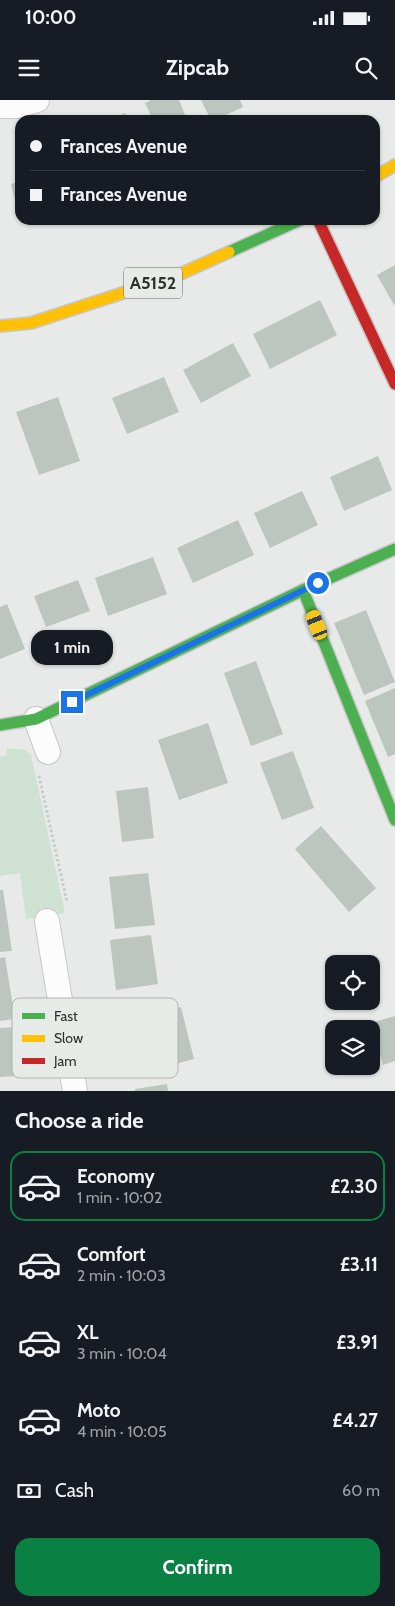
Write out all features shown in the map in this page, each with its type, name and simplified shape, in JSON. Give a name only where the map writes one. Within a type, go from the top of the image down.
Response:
[{"type":"street","points":[[0,106],[17,106],[37,100]]},
{"type":"street","points":[[380,174],[395,165]]},
{"type":"street","name":"A5152","points":[[0,326],[31,322],[178,275],[289,225]]},
{"type":"street","points":[[320,225],[395,384]]},
{"type":"street","points":[[0,725],[36,719],[303,590],[395,549]]},
{"type":"street","points":[[303,590],[395,820]]},
{"type":"street","points":[[36,719],[48,752]]},
{"type":"street","points":[[47,921],[60,998]]},
{"type":"street","points":[[73,1078],[75,1091]]},
{"type":"path","points":[[47,921],[70,918],[35,757],[48,752]]},
{"type":"green space","points":[[7,748],[25,750],[31,755],[65,913],[26,919],[20,873],[0,876],[0,756],[6,756]]},
{"type":"building","points":[[151,100],[179,100],[185,115],[151,115],[145,103]]},
{"type":"building","points":[[201,100],[240,100],[243,107],[226,115],[208,115]]},
{"type":"building","points":[[15,183],[15,200],[11,184]]},
{"type":"building","points":[[395,265],[395,305],[394,305],[377,275]]},
{"type":"building","points":[[320,300],[337,335],[270,369],[253,334]]},
{"type":"building","points":[[233,343],[251,376],[201,403],[183,370]]},
{"type":"building","points":[[164,377],[179,412],[127,434],[112,398]]},
{"type":"building","points":[[58,397],[80,461],[39,475],[16,412]]},
{"type":"building","points":[[378,456],[392,490],[344,511],[330,477]]},
{"type":"building","points":[[302,491],[318,525],[270,548],[254,513]]},
{"type":"building","points":[[238,520],[254,555],[193,583],[177,548]]},
{"type":"building","points":[[153,557],[167,594],[108,616],[95,578]]},
{"type":"building","points":[[78,580],[90,611],[46,627],[34,596]]},
{"type":"building","points":[[7,604],[25,649],[0,659],[0,607]]},
{"type":"building","points":[[366,610],[395,682],[364,695],[334,623]]},
{"type":"building","points":[[256,661],[283,734],[251,746],[224,673]]},
{"type":"building","points":[[395,688],[395,754],[388,757],[365,701]]},
{"type":"building","points":[[208,723],[228,783],[179,800],[158,740]]},
{"type":"building","points":[[293,751],[314,808],[282,820],[260,763]]},
{"type":"building","points":[[148,787],[154,838],[122,842],[116,791]]},
{"type":"building","points":[[321,826],[376,888],[349,912],[295,849]]},
{"type":"building","points":[[148,873],[155,925],[115,929],[109,877]]},
{"type":"building","points":[[0,890],[3,890],[12,951],[0,952]]},
{"type":"building","points":[[151,935],[158,984],[116,990],[110,940]]},
{"type":"building","points":[[5,957],[12,1000],[12,1019],[0,1021],[0,958]]},
{"type":"building","points":[[181,1007],[194,1059],[178,1063],[178,1008]]},
{"type":"building","points":[[395,1016],[395,1061],[383,1065],[380,1054],[380,1020]]},
{"type":"building","points":[[12,1027],[12,1076],[0,1077],[0,1028]]},
{"type":"building","points":[[167,1084],[168,1091],[135,1091],[135,1089]]},
{"type":"traffic: fast","points":[[229,252],[289,225]]},
{"type":"traffic: fast","points":[[0,725],[36,719],[303,590],[395,549]]},
{"type":"traffic: fast","points":[[303,590],[395,820]]},
{"type":"traffic: slow","points":[[380,174],[395,165]]},
{"type":"traffic: slow","points":[[0,326],[31,323],[178,275],[229,252]]},
{"type":"traffic: jam","points":[[320,225],[395,384]]},
{"type":"route","points":[[72,702],[318,583]]}]
